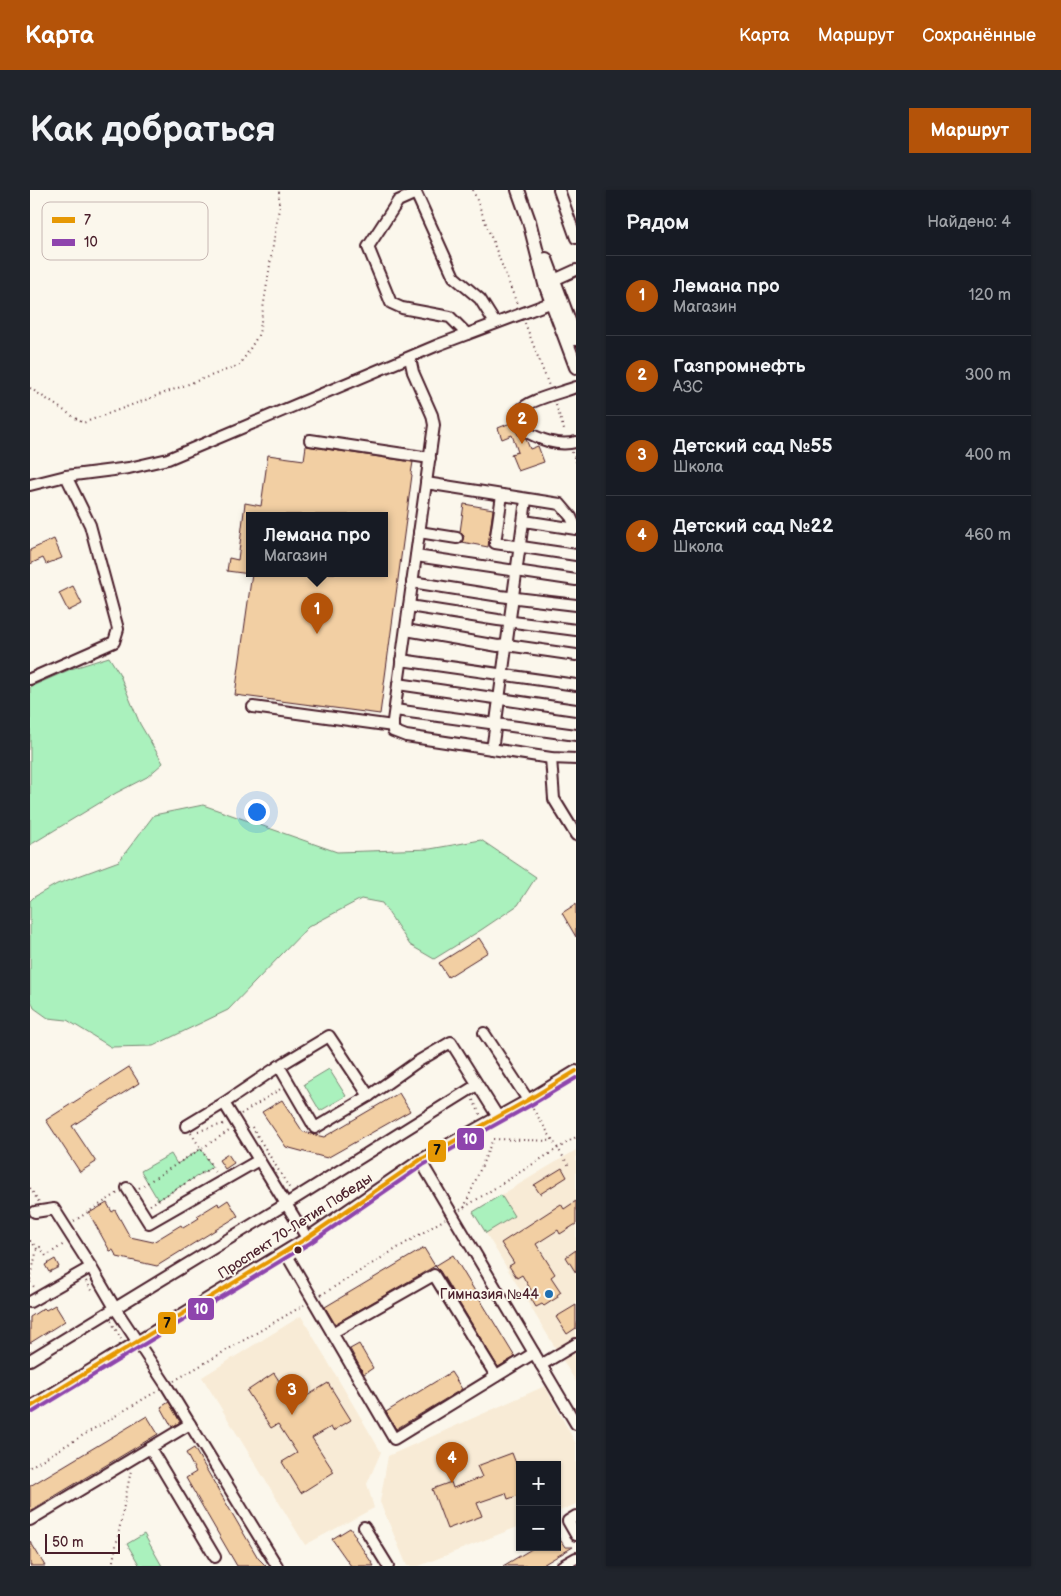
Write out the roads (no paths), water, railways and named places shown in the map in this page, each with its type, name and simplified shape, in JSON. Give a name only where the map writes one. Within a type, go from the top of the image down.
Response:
[{"type":"main road","points":[[518,190],[529,221],[545,284],[576,339]]},
{"type":"main road","points":[[522,190],[554,280],[556,301],[576,367]]},
{"type":"street","points":[[559,190],[576,238]]},
{"type":"street","points":[[467,334],[450,317],[402,308],[391,303],[368,247],[398,201],[416,193],[454,277],[480,299],[495,323]]},
{"type":"street","points":[[554,280],[576,270]]},
{"type":"street","points":[[30,485],[66,476],[129,468],[168,459],[467,334],[556,301]]},
{"type":"street","points":[[410,358],[413,372],[432,415],[434,425],[394,710],[393,731],[406,736],[551,758],[576,759]]},
{"type":"street","points":[[572,443],[550,442],[533,436],[523,430],[519,419],[519,412],[524,406],[533,402],[576,387]]},
{"type":"street","points":[[310,440],[430,458]]},
{"type":"street","points":[[30,678],[114,642],[118,629],[90,525],[66,476]]},
{"type":"street","points":[[426,483],[560,504],[571,517],[576,528]]},
{"type":"street","points":[[502,496],[495,543],[576,555]]},
{"type":"street","points":[[491,749],[526,500]]},
{"type":"street","points":[[524,521],[576,528]]},
{"type":"street","points":[[419,532],[457,538]]},
{"type":"street","points":[[416,556],[576,580]]},
{"type":"street","points":[[412,582],[500,596],[514,596],[576,605]]},
{"type":"street","points":[[409,606],[576,630]]},
{"type":"street","points":[[406,630],[498,646],[507,645],[576,655]]},
{"type":"street","points":[[402,660],[576,685]]},
{"type":"street","points":[[398,684],[576,710]]},
{"type":"street","points":[[253,707],[393,726]]},
{"type":"street","points":[[394,710],[576,735]]},
{"type":"street","points":[[551,758],[554,799],[576,835]]},
{"type":"street","points":[[484,1033],[528,1100]]},
{"type":"street","points":[[186,1126],[329,1036],[369,1096]]},
{"type":"street","points":[[279,1066],[315,1128],[369,1096],[417,1062],[450,1042],[498,1117]]},
{"type":"street","name":"Проспект 70-Летия Победы","points":[[30,1407],[137,1340],[285,1252],[420,1160],[528,1100],[576,1070]]},
{"type":"street","points":[[30,1360],[477,1085]]},
{"type":"street","points":[[224,1103],[307,1238]]},
{"type":"street","points":[[127,1188],[149,1223],[259,1160]]},
{"type":"street","points":[[420,1160],[576,1424]]},
{"type":"street","points":[[32,1212],[54,1209],[115,1308],[166,1385],[277,1566]]},
{"type":"street","points":[[285,1252],[394,1439],[534,1353]]},
{"type":"street","points":[[30,1302],[91,1267]]},
{"type":"street","points":[[332,1333],[434,1275],[496,1376]]},
{"type":"street","points":[[541,1365],[576,1344]]},
{"type":"street","points":[[30,1520],[190,1424]]},
{"type":"street","points":[[150,1448],[215,1557]]},
{"type":"street","points":[[576,1516],[568,1521],[576,1535]]},
{"type":"street","points":[[364,1527],[388,1566]]},
{"type":"street","points":[[562,1566],[576,1558]]},
{"type":"place","name":"Газпромнефть","points":[[522,444]]},
{"type":"place","name":"Лемана про","points":[[317,634]]},
{"type":"place","name":"Гимназия №44","points":[[549,1294]]},
{"type":"place","name":"Детский сад №55","points":[[292,1415]]},
{"type":"place","name":"Детский сад №22","points":[[452,1483]]}]
